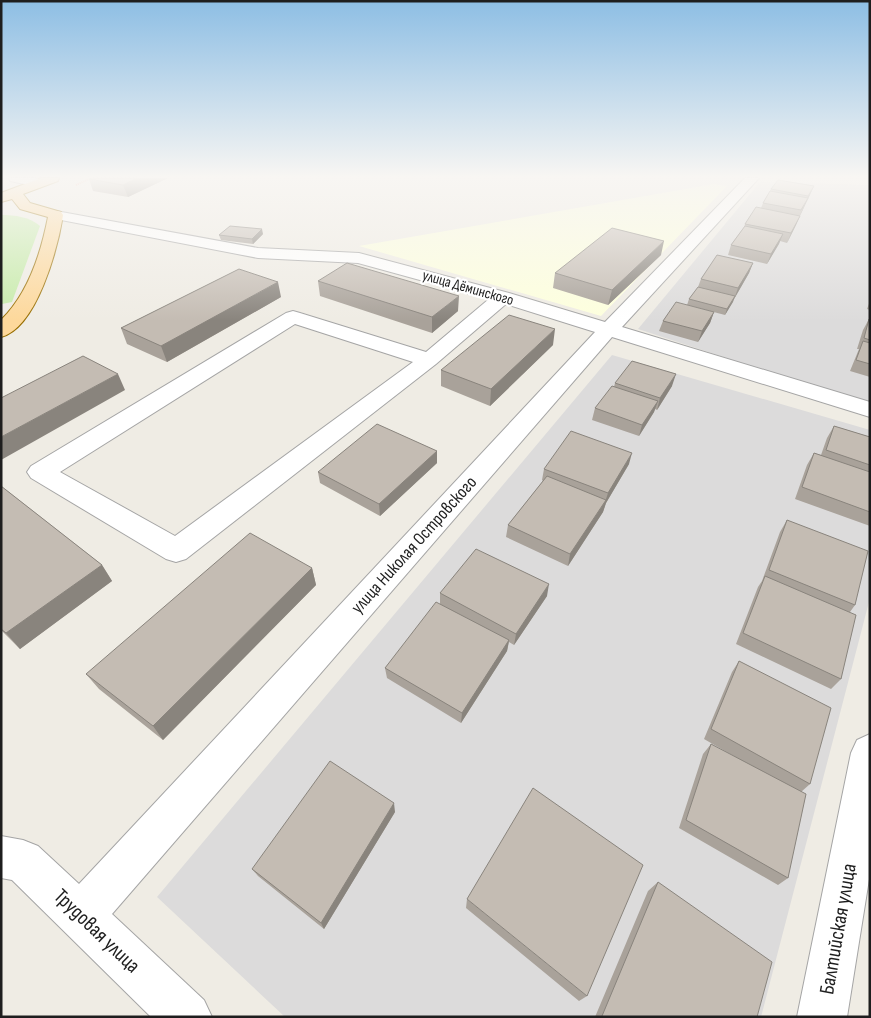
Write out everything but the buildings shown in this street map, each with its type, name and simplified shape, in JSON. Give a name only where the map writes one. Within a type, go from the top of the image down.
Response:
[{"type":"main road","points":[[1,331],[22,310],[34,287],[55,226]]},
{"type":"street","name":"улица Дёминского","points":[[112,226],[258,253],[359,258],[503,297],[870,410]]},
{"type":"street","name":"улица Николая Островского","points":[[80,916],[607,330],[707,226]]},
{"type":"street","points":[[429,360],[293,317],[40,472],[176,551],[429,360],[503,297]]},
{"type":"street","name":"Балтийская улица","points":[[822,1017],[870,752]]},
{"type":"street","name":"Трудовая улица","points":[[1,857],[23,861],[187,1017]]},
{"type":"shaded area","points":[[476,226],[689,226],[601,316],[359,246]]},
{"type":"shaded area","points":[[724,226],[870,226],[870,405],[638,329]]},
{"type":"shaded area","points":[[612,355],[870,430],[870,598],[761,1017],[285,1017],[157,897]]},
{"type":"green space","points":[[1,226],[39,226],[12,302],[2,304]]}]
